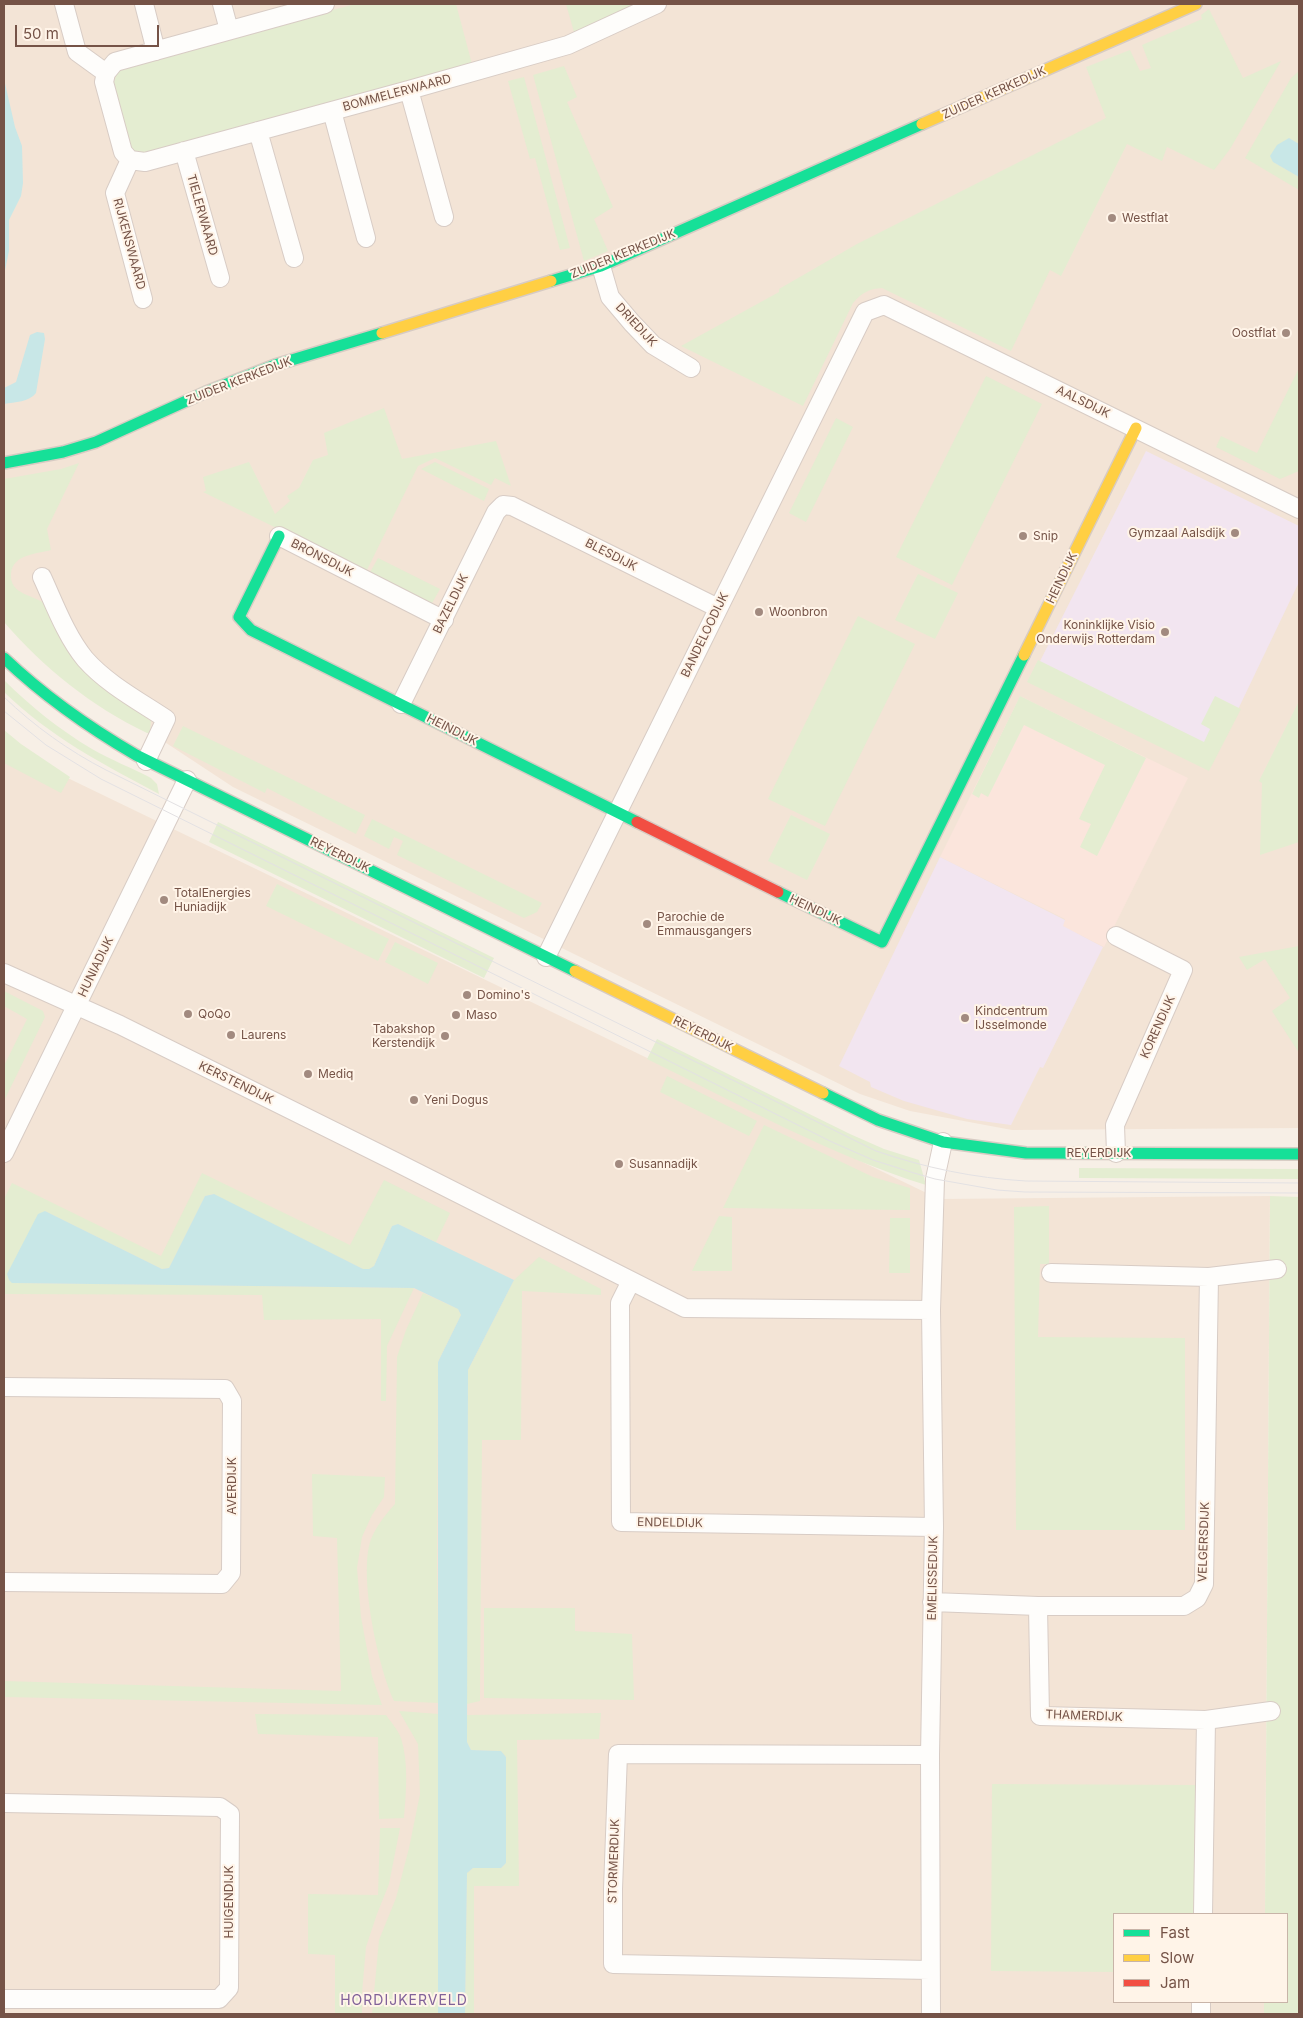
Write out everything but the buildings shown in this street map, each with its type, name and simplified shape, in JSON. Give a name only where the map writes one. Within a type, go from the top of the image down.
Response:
[{"type":"street","points":[[64,4],[77,52],[106,73]]},
{"type":"street","points":[[144,4],[156,51]]},
{"type":"street","points":[[222,4],[229,30]]},
{"type":"street","points":[[130,160],[123,152],[104,82],[106,73],[115,62],[229,30],[301,7],[325,4]]},
{"type":"street","name":"BOMMELERWAARD","points":[[130,160],[145,162],[332,112],[568,45],[657,4]]},
{"type":"street","name":"ZUIDER KERKEDIJK","points":[[4,463],[63,452],[96,442],[206,392],[276,365],[601,266],[1196,4]]},
{"type":"street","points":[[409,90],[444,217]]},
{"type":"street","points":[[332,112],[366,238]]},
{"type":"street","points":[[258,131],[294,258]]},
{"type":"street","name":"TIELERWAARD","points":[[184,151],[220,278]]},
{"type":"street","name":"RIJKENSWAARD","points":[[130,160],[115,193],[143,299]]},
{"type":"street","name":"DRIEDIJK","points":[[601,266],[610,297],[632,324],[654,345],[691,368]]},
{"type":"street","name":"AALSDIJK","points":[[865,312],[884,304],[1299,509]]},
{"type":"street","name":"BANDELOODIJK","points":[[546,957],[865,312]]},
{"type":"street","name":"HEINDIJK","points":[[239,617],[251,630],[882,942],[1136,428]]},
{"type":"street","name":"BLESDIJK","points":[[503,505],[512,506],[718,608]]},
{"type":"street","name":"BAZELDIJK","points":[[401,704],[496,512],[503,505]]},
{"type":"street","name":"BRONSDIJK","points":[[239,617],[279,536],[444,620]]},
{"type":"street","points":[[42,576],[68,632],[85,658],[111,682],[166,719],[146,761]]},
{"type":"street","name":"REYERDIJK","points":[[4,658],[32,686],[83,724],[146,761],[878,1120],[943,1142],[1026,1153],[1299,1154]]},
{"type":"street","name":"HUNIADIJK","points":[[4,1154],[187,780]]},
{"type":"street","name":"KORENDIJK","points":[[1116,936],[1183,970],[1115,1125],[1116,1153]]},
{"type":"street","name":"KERSTENDIJK","points":[[4,972],[76,1007],[120,1025],[630,1281]]},
{"type":"street","name":"EMELISSEDIJK","points":[[931,2014],[930,1755],[934,1527],[931,1310],[935,1179],[943,1142]]},
{"type":"street","points":[[1051,1273],[1209,1277],[1277,1269]]},
{"type":"street","name":"VELGERSDIJK","points":[[932,1602],[1038,1606],[1184,1606],[1197,1598],[1204,1584],[1209,1277]]},
{"type":"street","points":[[630,1281],[685,1308],[931,1310]]},
{"type":"street","name":"ENDELDIJK","points":[[630,1281],[620,1303],[621,1522],[934,1527]]},
{"type":"street","name":"AVERDIJK","points":[[4,1387],[225,1389],[232,1401],[231,1573],[222,1584],[4,1582]]},
{"type":"street","name":"THAMERDIJK","points":[[1038,1606],[1040,1716],[1206,1720],[1271,1710]]},
{"type":"street","points":[[1203,1913],[1206,1720]]},
{"type":"street","name":"STORMERDIJK","points":[[930,1755],[618,1754],[613,1889],[613,1964],[930,1970]]},
{"type":"street","name":"HUIGENDIJK","points":[[4,1804],[220,1807],[230,1814],[229,1988],[219,1999],[4,1998]]},
{"type":"shaded area","points":[[4,4],[1299,4],[1299,1128],[1012,1130],[910,1111],[860,1094],[233,787],[104,702],[4,576]]},
{"type":"shaded area","name":"Koninklijke Visio Onderwijs Rotterdam","points":[[1146,451],[1299,526],[1299,582],[1209,770],[1030,681]]},
{"type":"shaded area","points":[[1020,696],[1188,778],[1104,947],[1062,926],[1065,919],[940,857]]},
{"type":"shaded area","points":[[4,738],[18,754],[939,1199],[1270,1196],[1265,1913],[1113,1913],[1113,2003],[1264,2003],[1264,2014],[4,2014]]},
{"type":"shaded area","name":"Kindcentrum IJsselmonde","points":[[940,857],[1065,920],[1063,926],[1103,947],[1043,1068],[1040,1067],[1011,1125],[967,1119],[904,1101],[871,1087],[870,1082],[839,1066]]},
{"type":"green space","points":[[355,4],[456,4],[472,64],[141,154],[135,152],[130,146],[113,85],[117,73],[122,67]]},
{"type":"green space","points":[[566,4],[637,4],[574,32]]},
{"type":"green space","points":[[1209,9],[1243,78],[1281,61],[1230,149],[1214,170],[1167,147],[1162,161],[1127,144],[1061,276],[1050,270],[1011,351],[882,288],[866,292],[853,303],[803,406],[681,346],[779,292],[779,289],[857,244],[1106,118],[1086,67],[1130,50],[1140,71],[1151,68],[1142,45],[1202,19],[1201,15]]},
{"type":"green space","points":[[564,66],[577,97],[567,102],[613,207],[594,219],[608,251],[584,261],[533,75]]},
{"type":"green space","points":[[1299,71],[1299,144],[1289,138],[1273,162],[1299,177],[1299,190],[1245,158],[1291,78]]},
{"type":"green space","points":[[524,77],[570,248],[560,250],[535,158],[530,159],[508,81]]},
{"type":"green space","points":[[1299,368],[1299,471],[1280,479],[1216,447],[1221,436],[1257,453]]},
{"type":"green space","points":[[986,376],[1042,404],[952,585],[896,557]]},
{"type":"green space","points":[[384,408],[402,459],[496,441],[511,486],[495,478],[491,485],[435,458],[418,466],[366,572],[203,492],[206,491],[203,477],[249,462],[275,514],[290,501],[287,496],[299,488],[313,460],[328,455],[324,433]]},
{"type":"green space","points":[[836,418],[853,427],[806,522],[789,513]]},
{"type":"green space","points":[[435,462],[489,489],[484,501],[421,469]]},
{"type":"green space","points":[[79,463],[47,529],[51,550],[21,558],[13,567],[11,581],[18,590],[43,602],[57,615],[151,720],[150,733],[107,711],[70,685],[52,671],[4,622],[4,479],[61,469]]},
{"type":"green space","points":[[378,558],[440,589],[431,605],[369,574]]},
{"type":"green space","points":[[918,574],[958,593],[935,639],[895,620]]},
{"type":"green space","points":[[858,616],[915,644],[825,826],[768,799]]},
{"type":"green space","points":[[1038,660],[1204,742],[1210,729],[1201,724],[1215,696],[1241,709],[1209,771],[1027,682]]},
{"type":"green space","points":[[4,680],[57,726],[80,742],[151,778],[157,784],[159,794],[98,761],[58,736],[21,708],[4,692]]},
{"type":"green space","points":[[1020,696],[1146,758],[1097,856],[1080,847],[1091,824],[1079,819],[1105,765],[1024,725],[988,797],[981,793],[979,798],[972,794]]},
{"type":"green space","points":[[1299,701],[1299,842],[1260,855],[1262,783],[1259,781]]},
{"type":"green space","points":[[183,726],[365,815],[356,834],[267,788],[265,793],[173,746]]},
{"type":"green space","points":[[4,730],[21,744],[70,777],[61,793],[4,763]]},
{"type":"green space","points":[[791,815],[830,834],[807,880],[768,861]]},
{"type":"green space","points":[[372,819],[542,903],[537,912],[524,918],[397,855],[403,841],[394,837],[389,849],[364,836]]},
{"type":"green space","points":[[218,822],[494,958],[484,978],[209,842]]},
{"type":"green space","points":[[277,884],[389,939],[378,961],[266,906]]},
{"type":"green space","points":[[395,942],[438,963],[428,984],[385,962]]},
{"type":"green space","points":[[1299,946],[1299,1053],[1272,1011],[1290,998],[1265,959],[1247,970],[1239,957]]},
{"type":"green space","points":[[4,991],[43,1011],[45,1017],[4,1101],[4,1066],[27,1019],[4,1006]]},
{"type":"green space","points":[[657,1039],[850,1134],[884,1149],[919,1160],[926,1185],[890,1173],[819,1144],[647,1059]]},
{"type":"green space","points":[[667,1076],[757,1121],[749,1136],[660,1092]]},
{"type":"green space","points":[[764,1125],[873,1177],[910,1188],[910,1210],[723,1208]]},
{"type":"green space","points":[[1079,1168],[1299,1169],[1299,1179],[1079,1178]]},
{"type":"green space","points":[[202,1173],[350,1245],[384,1180],[450,1213],[436,1242],[398,1224],[392,1226],[374,1266],[369,1269],[363,1269],[213,1194],[205,1196],[169,1268],[162,1269],[45,1211],[9,1280],[13,1283],[414,1288],[387,1346],[386,1401],[381,1401],[381,1319],[264,1320],[262,1295],[4,1294],[4,1199],[12,1183],[161,1256]]},
{"type":"green space","points":[[1270,1196],[1299,1197],[1299,2014],[1264,2014],[1264,2003],[1288,2003],[1288,1913],[1265,1913]]},
{"type":"green space","points":[[1049,1206],[1049,1264],[1040,1264],[1038,1337],[1185,1338],[1185,1530],[1016,1530],[1014,1207]]},
{"type":"green space","points":[[719,1216],[732,1217],[732,1271],[692,1271]]},
{"type":"green space","points":[[890,1218],[910,1218],[910,1273],[889,1273]]},
{"type":"green space","points":[[539,1257],[601,1289],[601,1295],[522,1291],[521,1440],[482,1440],[480,1701],[467,1704],[468,1370],[514,1280]]},
{"type":"green space","points":[[423,1293],[458,1309],[461,1315],[438,1362],[437,1564],[439,1703],[394,1701],[376,1644],[368,1597],[367,1575],[371,1539],[382,1520],[395,1504],[397,1357],[406,1330]]},
{"type":"green space","points":[[312,1474],[385,1477],[384,1497],[372,1515],[362,1537],[357,1568],[361,1617],[372,1676],[382,1705],[4,1697],[4,1681],[341,1691],[337,1538],[313,1536]]},
{"type":"green space","points":[[484,1608],[575,1608],[575,1631],[632,1634],[634,1700],[484,1698]]},
{"type":"green space","points":[[399,1711],[439,1714],[438,2014],[372,2014],[379,1940],[396,1898],[420,1794],[418,1744]]},
{"type":"green space","points":[[601,1713],[599,1739],[517,1740],[519,1886],[474,1886],[474,2014],[465,2014],[467,1873],[473,1868],[501,1868],[506,1863],[506,1757],[501,1751],[471,1750],[467,1742],[467,1715]]},
{"type":"green space","points":[[255,1714],[386,1715],[400,1735],[404,1748],[406,1798],[404,1818],[379,1819],[378,1737],[258,1734]]},
{"type":"green space","points":[[992,1784],[1195,1785],[1194,1913],[1113,1913],[1113,1972],[991,1971]]},
{"type":"green space","points":[[380,1828],[400,1828],[389,1884],[366,1947],[362,2014],[335,2014],[335,1955],[308,1954],[308,1894],[378,1895]]},
{"type":"water","points":[[4,79],[15,127],[22,146],[23,183],[21,196],[9,220],[9,251],[4,275]]},
{"type":"water","points":[[1289,138],[1299,144],[1299,177],[1273,162],[1270,156],[1277,145]]},
{"type":"water","points":[[37,332],[44,333],[45,339],[36,393],[26,400],[4,404],[4,388],[16,382],[30,335]]},
{"type":"water","points":[[214,1194],[363,1269],[369,1269],[374,1266],[392,1226],[398,1224],[514,1280],[468,1370],[467,1742],[471,1750],[501,1751],[506,1757],[506,1863],[501,1868],[473,1868],[467,1873],[465,2014],[438,2014],[438,1362],[461,1315],[458,1309],[414,1288],[12,1283],[7,1274],[38,1214],[45,1211],[162,1269],[169,1268],[205,1196]]},
{"type":"tram line","points":[[4,697],[52,737],[106,770],[876,1151],[950,1171],[1007,1180],[1299,1183]]},
{"type":"tram line","points":[[4,711],[46,745],[101,779],[832,1142],[873,1160],[935,1179],[997,1190],[1025,1192],[1299,1193]]},
{"type":"traffic: fast","points":[[551,281],[601,266],[922,124]]},
{"type":"traffic: fast","points":[[4,463],[63,452],[96,442],[206,392],[275,365],[382,333]]},
{"type":"traffic: fast","points":[[279,536],[239,617],[251,630],[637,822]]},
{"type":"traffic: fast","points":[[778,892],[882,942],[1024,655]]},
{"type":"traffic: fast","points":[[4,658],[67,710],[136,755],[575,971]]},
{"type":"traffic: fast","points":[[823,1093],[878,1120],[943,1142],[1026,1153],[1299,1154]]},
{"type":"traffic: slow","points":[[922,124],[1196,4]]},
{"type":"traffic: slow","points":[[382,333],[551,281]]},
{"type":"traffic: slow","points":[[1024,655],[1136,428]]},
{"type":"traffic: slow","points":[[575,971],[823,1093]]},
{"type":"traffic: jam","points":[[637,822],[778,892]]},
{"type":"place","name":"Westflat","points":[[1112,218]]},
{"type":"place","name":"Oostflat","points":[[1286,333]]},
{"type":"place","name":"Gymzaal Aalsdijk","points":[[1235,533]]},
{"type":"place","name":"Snip","points":[[1023,536]]},
{"type":"place","name":"Woonbron","points":[[759,612]]},
{"type":"place","name":"Koninklijke Visio Onderwijs Rotterdam","points":[[1165,632]]},
{"type":"place","name":"TotalEnergies Huniadijk","points":[[164,900]]},
{"type":"place","name":"Parochie de Emmausgangers","points":[[647,924]]},
{"type":"place","name":"Domino's","points":[[467,995]]},
{"type":"place","name":"QoQo","points":[[188,1014]]},
{"type":"place","name":"Maso","points":[[456,1015]]},
{"type":"place","name":"Kindcentrum IJsselmonde","points":[[965,1018]]},
{"type":"place","name":"Laurens","points":[[231,1035]]},
{"type":"place","name":"Tabakshop Kerstendijk","points":[[445,1036]]},
{"type":"place","name":"Mediq","points":[[308,1074]]},
{"type":"place","name":"Yeni Dogus","points":[[414,1100]]},
{"type":"place","name":"Susannadijk","points":[[619,1164]]},
{"type":"district","name":"HORDIJKERVELD","points":[[404,2001]]}]
